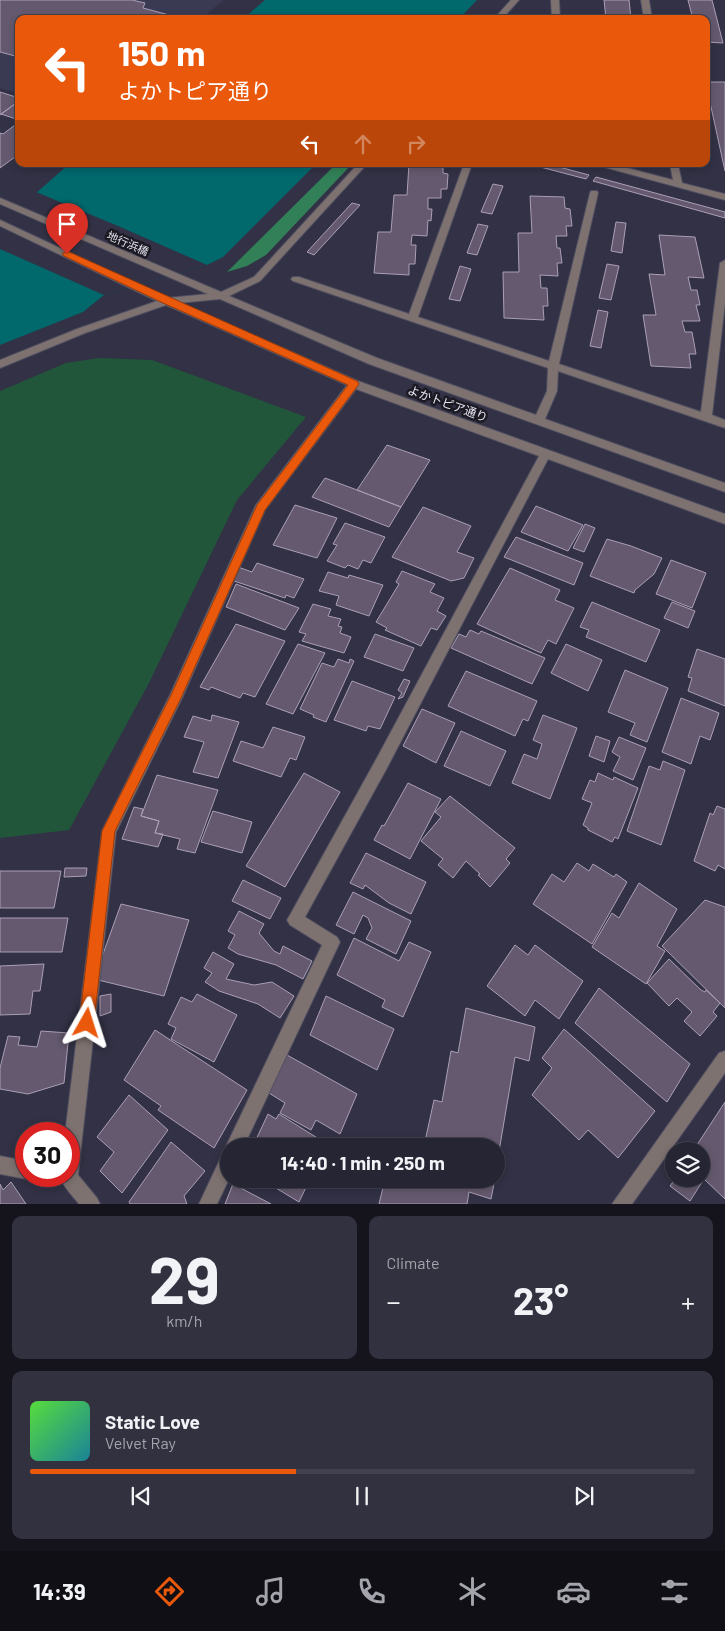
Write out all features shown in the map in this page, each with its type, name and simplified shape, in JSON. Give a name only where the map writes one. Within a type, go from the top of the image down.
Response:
[{"type":"street","points":[[502,15],[515,0]]},
{"type":"street","points":[[554,0],[556,15]]},
{"type":"street","points":[[645,0],[647,15]]},
{"type":"street","points":[[0,364],[81,331],[166,301],[220,296],[257,279],[360,167]]},
{"type":"street","points":[[412,318],[467,167]]},
{"type":"street","points":[[614,167],[725,197]]},
{"type":"street","points":[[675,167],[678,184]]},
{"type":"street","points":[[538,422],[552,391],[553,366],[594,193]]},
{"type":"street","name":"地行浜橋","points":[[1,201],[188,283]]},
{"type":"street","points":[[0,223],[166,301]]},
{"type":"street","points":[[706,417],[725,263]]},
{"type":"street","points":[[296,279],[725,424]]},
{"type":"street","name":"よかトピア通り","points":[[188,283],[373,362],[725,488]]},
{"type":"street","name":"よかトピア通り","points":[[166,301],[354,384],[725,519]]},
{"type":"street","points":[[72,1122],[109,831],[175,698],[260,508],[354,384]]},
{"type":"street","points":[[239,1138],[332,942],[295,920],[383,761],[546,453]]},
{"type":"street","points":[[621,1204],[725,1059]]},
{"type":"street","points":[[0,1165],[15,1168]]},
{"type":"street","points":[[208,1204],[220,1178]]},
{"type":"street","points":[[75,1187],[91,1204]]},
{"type":"shaded area","points":[[0,0],[224,0],[205,15],[15,15],[15,93],[0,88]]},
{"type":"shaded area","points":[[265,0],[477,0],[463,15],[248,15]]},
{"type":"shaded area","points":[[66,167],[313,167],[223,257],[207,265],[104,295],[83,312],[0,345],[0,225]]},
{"type":"shaded area","points":[[333,167],[349,167],[266,255],[247,266],[227,272]]},
{"type":"shaded area","points":[[99,358],[152,360],[306,417],[237,500],[149,683],[69,830],[0,838],[0,391],[66,363]]},
{"type":"pier","points":[[36,192],[207,265],[104,295],[0,249],[0,224]]},
{"type":"building","points":[[0,0],[132,0],[145,3],[143,8],[169,15],[15,15],[15,56],[0,52]]},
{"type":"building","points":[[604,0],[629,0],[631,15],[606,15]]},
{"type":"building","points":[[688,0],[712,0],[723,43],[710,42],[710,15],[692,15]]},
{"type":"building","points":[[710,82],[725,82],[725,171],[710,102]]},
{"type":"building","points":[[0,92],[15,97],[15,104],[0,115]]},
{"type":"building","points":[[15,104],[15,119],[1,114]]},
{"type":"building","points":[[15,125],[15,157],[0,168],[0,133],[3,134]]},
{"type":"building","points":[[409,167],[443,167],[443,173],[448,174],[447,189],[441,189],[441,198],[428,198],[428,209],[432,209],[431,221],[428,220],[427,236],[412,235],[411,245],[416,245],[415,264],[409,264],[409,275],[374,273],[378,232],[391,232],[394,195],[407,195]]},
{"type":"building","points":[[540,167],[559,167],[589,175],[586,179]]},
{"type":"building","points":[[596,177],[725,212],[725,218],[593,181]]},
{"type":"building","points":[[493,184],[503,186],[492,214],[481,212]]},
{"type":"building","points":[[530,196],[564,197],[565,208],[570,209],[572,226],[566,226],[567,236],[556,236],[557,248],[560,248],[562,263],[557,263],[558,276],[540,275],[541,288],[547,288],[548,306],[543,306],[544,320],[504,318],[503,272],[519,272],[518,233],[532,233]]},
{"type":"building","points":[[352,203],[360,205],[314,255],[307,252]]},
{"type":"building","points":[[616,222],[626,223],[622,253],[611,251]]},
{"type":"building","points":[[478,224],[488,226],[477,255],[467,253]]},
{"type":"building","points":[[659,235],[695,237],[704,278],[688,277],[691,290],[697,290],[700,305],[696,305],[700,321],[682,321],[685,332],[692,332],[696,354],[689,354],[691,368],[651,366],[643,315],[656,315],[649,274],[665,275]]},
{"type":"building","points":[[607,264],[619,266],[611,300],[599,298]]},
{"type":"building","points":[[460,266],[471,269],[460,301],[449,299]]},
{"type":"building","points":[[598,310],[608,312],[601,348],[590,346]]},
{"type":"building","points":[[387,445],[430,460],[401,507],[357,490]]},
{"type":"building","points":[[325,478],[401,507],[389,527],[312,497]]},
{"type":"building","points":[[295,505],[337,518],[317,558],[273,545]]},
{"type":"building","points":[[536,506],[583,525],[568,551],[521,532]]},
{"type":"building","points":[[423,507],[471,526],[457,552],[474,558],[464,578],[451,581],[392,557]]},
{"type":"building","points":[[345,523],[385,537],[371,563],[363,560],[358,569],[348,565],[345,568],[327,561],[337,545],[333,544]]},
{"type":"building","points":[[585,524],[595,528],[584,552],[573,548]]},
{"type":"building","points":[[516,537],[583,563],[574,585],[504,557]]},
{"type":"building","points":[[607,539],[662,558],[654,574],[634,593],[590,576]]},
{"type":"building","points":[[671,560],[706,573],[692,608],[656,594]]},
{"type":"building","points":[[257,563],[304,579],[294,598],[286,595],[285,598],[231,580],[238,567],[252,572]]},
{"type":"building","points":[[510,568],[560,590],[555,600],[574,608],[556,644],[548,640],[541,653],[477,624]]},
{"type":"building","points":[[402,571],[435,584],[430,592],[444,598],[437,611],[446,616],[437,630],[431,628],[421,646],[385,630],[387,628],[376,622],[399,584],[396,582]]},
{"type":"building","points":[[328,572],[348,578],[349,575],[383,585],[369,616],[336,605],[339,596],[319,591]]},
{"type":"building","points":[[236,584],[299,608],[285,630],[226,607]]},
{"type":"building","points":[[592,602],[660,630],[646,662],[586,637],[589,630],[580,627]]},
{"type":"building","points":[[672,602],[695,611],[688,628],[664,618]]},
{"type":"building","points":[[313,604],[331,609],[328,616],[341,619],[338,626],[342,627],[340,633],[351,637],[344,653],[302,641],[306,634],[299,632]]},
{"type":"building","points":[[236,624],[285,641],[255,697],[243,693],[240,698],[211,687],[209,690],[200,687]]},
{"type":"building","points":[[470,630],[479,634],[481,631],[545,658],[532,684],[451,648],[459,634],[466,637]]},
{"type":"building","points":[[375,634],[414,648],[403,671],[364,657]]},
{"type":"building","points":[[298,644],[325,653],[293,714],[266,704]]},
{"type":"building","points":[[566,644],[602,660],[588,691],[551,673]]},
{"type":"building","points":[[697,649],[725,659],[725,706],[688,691],[692,678],[688,677]]},
{"type":"building","points":[[338,659],[349,663],[350,659],[354,661],[326,722],[300,709],[322,663],[334,667]]},
{"type":"building","points":[[625,670],[668,688],[647,742],[630,735],[635,723],[608,712]]},
{"type":"building","points":[[466,671],[537,701],[528,721],[523,719],[515,736],[448,706]]},
{"type":"building","points":[[404,679],[410,681],[403,697],[398,699],[402,693],[398,690]]},
{"type":"building","points":[[352,681],[395,697],[380,729],[368,726],[366,731],[334,720]]},
{"type":"building","points":[[681,698],[719,713],[710,740],[700,736],[691,764],[662,752]]},
{"type":"building","points":[[422,709],[455,723],[436,763],[403,746]]},
{"type":"building","points":[[212,715],[239,722],[218,778],[193,772],[204,742],[184,737],[193,716],[211,721]]},
{"type":"building","points":[[543,715],[577,728],[550,799],[512,783],[524,754],[537,759],[542,744],[533,740]]},
{"type":"building","points":[[273,727],[305,737],[296,760],[290,758],[281,777],[233,761],[241,741],[263,748]]},
{"type":"building","points":[[461,731],[506,751],[490,786],[444,766]]},
{"type":"building","points":[[596,736],[610,741],[604,762],[589,756]]},
{"type":"building","points":[[619,737],[646,748],[633,780],[613,771],[620,757],[612,752]]},
{"type":"building","points":[[663,761],[685,770],[661,845],[627,831],[649,766],[660,770]]},
{"type":"building","points":[[304,773],[340,792],[285,887],[246,866]]},
{"type":"building","points":[[598,773],[613,780],[614,777],[638,788],[618,839],[615,837],[612,842],[588,830],[583,825],[592,803],[582,799],[590,780],[595,782]]},
{"type":"building","points":[[157,775],[218,790],[195,853],[177,849],[180,839],[155,833],[159,821],[141,816]]},
{"type":"building","points":[[408,783],[441,799],[410,859],[374,840]]},
{"type":"building","points":[[450,796],[515,848],[506,859],[510,863],[490,887],[466,861],[453,878],[438,865],[443,859],[421,841],[441,817],[435,812]]},
{"type":"building","points":[[717,806],[725,809],[725,869],[718,865],[715,871],[694,861],[710,813],[713,815]]},
{"type":"building","points":[[134,807],[143,809],[141,816],[159,821],[155,833],[163,834],[158,847],[122,839]]},
{"type":"building","points":[[213,811],[252,822],[242,853],[201,842]]},
{"type":"building","points":[[366,853],[426,882],[411,914],[389,903],[365,885],[363,889],[350,883]]},
{"type":"building","points":[[577,863],[589,871],[593,864],[614,877],[616,874],[627,882],[592,944],[533,904],[552,874],[564,882]]},
{"type":"building","points":[[65,868],[87,868],[86,876],[64,877]]},
{"type":"building","points":[[0,871],[61,871],[54,908],[0,908]]},
{"type":"building","points":[[243,880],[281,898],[270,919],[232,901]]},
{"type":"building","points":[[639,883],[677,909],[657,946],[665,951],[646,984],[592,947],[612,913],[619,918]]},
{"type":"building","points":[[353,892],[411,921],[396,954],[366,939],[372,928],[368,918],[363,915],[354,934],[336,925]]},
{"type":"building","points":[[705,900],[725,907],[725,1008],[662,946]]},
{"type":"building","points":[[121,904],[189,920],[164,996],[94,979]]},
{"type":"building","points":[[239,911],[264,924],[259,933],[274,951],[280,954],[283,946],[312,961],[303,979],[276,965],[238,954],[228,948],[235,935],[228,931]]},
{"type":"building","points":[[0,918],[68,918],[62,952],[0,952]]},
{"type":"building","points":[[354,938],[399,961],[409,942],[431,952],[403,1017],[382,1007],[385,1000],[337,975]]},
{"type":"building","points":[[515,945],[528,955],[535,945],[583,981],[559,1019],[535,1000],[525,1016],[487,986]]},
{"type":"building","points":[[213,952],[234,964],[226,979],[254,985],[272,982],[294,996],[280,1018],[258,1004],[219,991],[205,982],[212,973],[204,968]]},
{"type":"building","points":[[669,959],[701,990],[705,992],[706,990],[720,1003],[713,1012],[717,1016],[700,1036],[684,1021],[692,1012],[677,998],[669,1006],[647,983]]},
{"type":"building","points":[[44,964],[40,991],[33,991],[30,1014],[0,1015],[0,966]]},
{"type":"building","points":[[599,988],[690,1064],[667,1102],[575,1023]]},
{"type":"building","points":[[111,994],[111,1012],[100,1016],[100,996]]},
{"type":"building","points":[[197,994],[237,1015],[214,1062],[171,1039],[176,1028],[168,1024],[181,997],[192,1002]]},
{"type":"building","points":[[326,996],[394,1029],[377,1070],[310,1035]]},
{"type":"building","points":[[466,1008],[535,1027],[529,1061],[515,1057],[501,1138],[426,1138],[434,1100],[442,1102],[451,1051],[458,1053]]},
{"type":"building","points":[[564,1029],[655,1111],[618,1158],[588,1130],[579,1140],[532,1095],[552,1068],[542,1058]]},
{"type":"building","points":[[155,1030],[247,1090],[214,1148],[158,1110],[161,1106],[124,1080]]},
{"type":"building","points":[[41,1031],[69,1033],[64,1083],[28,1094],[0,1089],[0,1068],[8,1036],[20,1037],[18,1045],[37,1047]]},
{"type":"building","points":[[287,1055],[357,1094],[340,1134],[316,1120],[311,1130],[280,1113],[285,1103],[269,1093]]},
{"type":"building","points":[[129,1095],[168,1130],[122,1193],[100,1171],[114,1152],[97,1137]]},
{"type":"building","points":[[725,1102],[725,1199],[710,1185],[710,1142],[699,1142]]},
{"type":"building","points":[[268,1114],[276,1119],[279,1114],[317,1138],[257,1138]]},
{"type":"building","points":[[171,1142],[205,1171],[184,1196],[187,1204],[130,1204],[129,1202]]},
{"type":"building","points":[[11,1182],[26,1204],[0,1204],[0,1184],[3,1190]]},
{"type":"building","points":[[671,1187],[699,1187],[690,1201]]},
{"type":"building","points":[[231,1188],[241,1188],[271,1204],[225,1204]]},
{"type":"building","points":[[276,1188],[306,1188],[299,1202]]},
{"type":"building","points":[[383,1188],[493,1188],[491,1199],[469,1192],[467,1204],[379,1204]]},
{"type":"route","points":[[67,254],[166,301],[354,384],[326,418],[260,508],[175,698],[109,831],[87,1023]]}]
